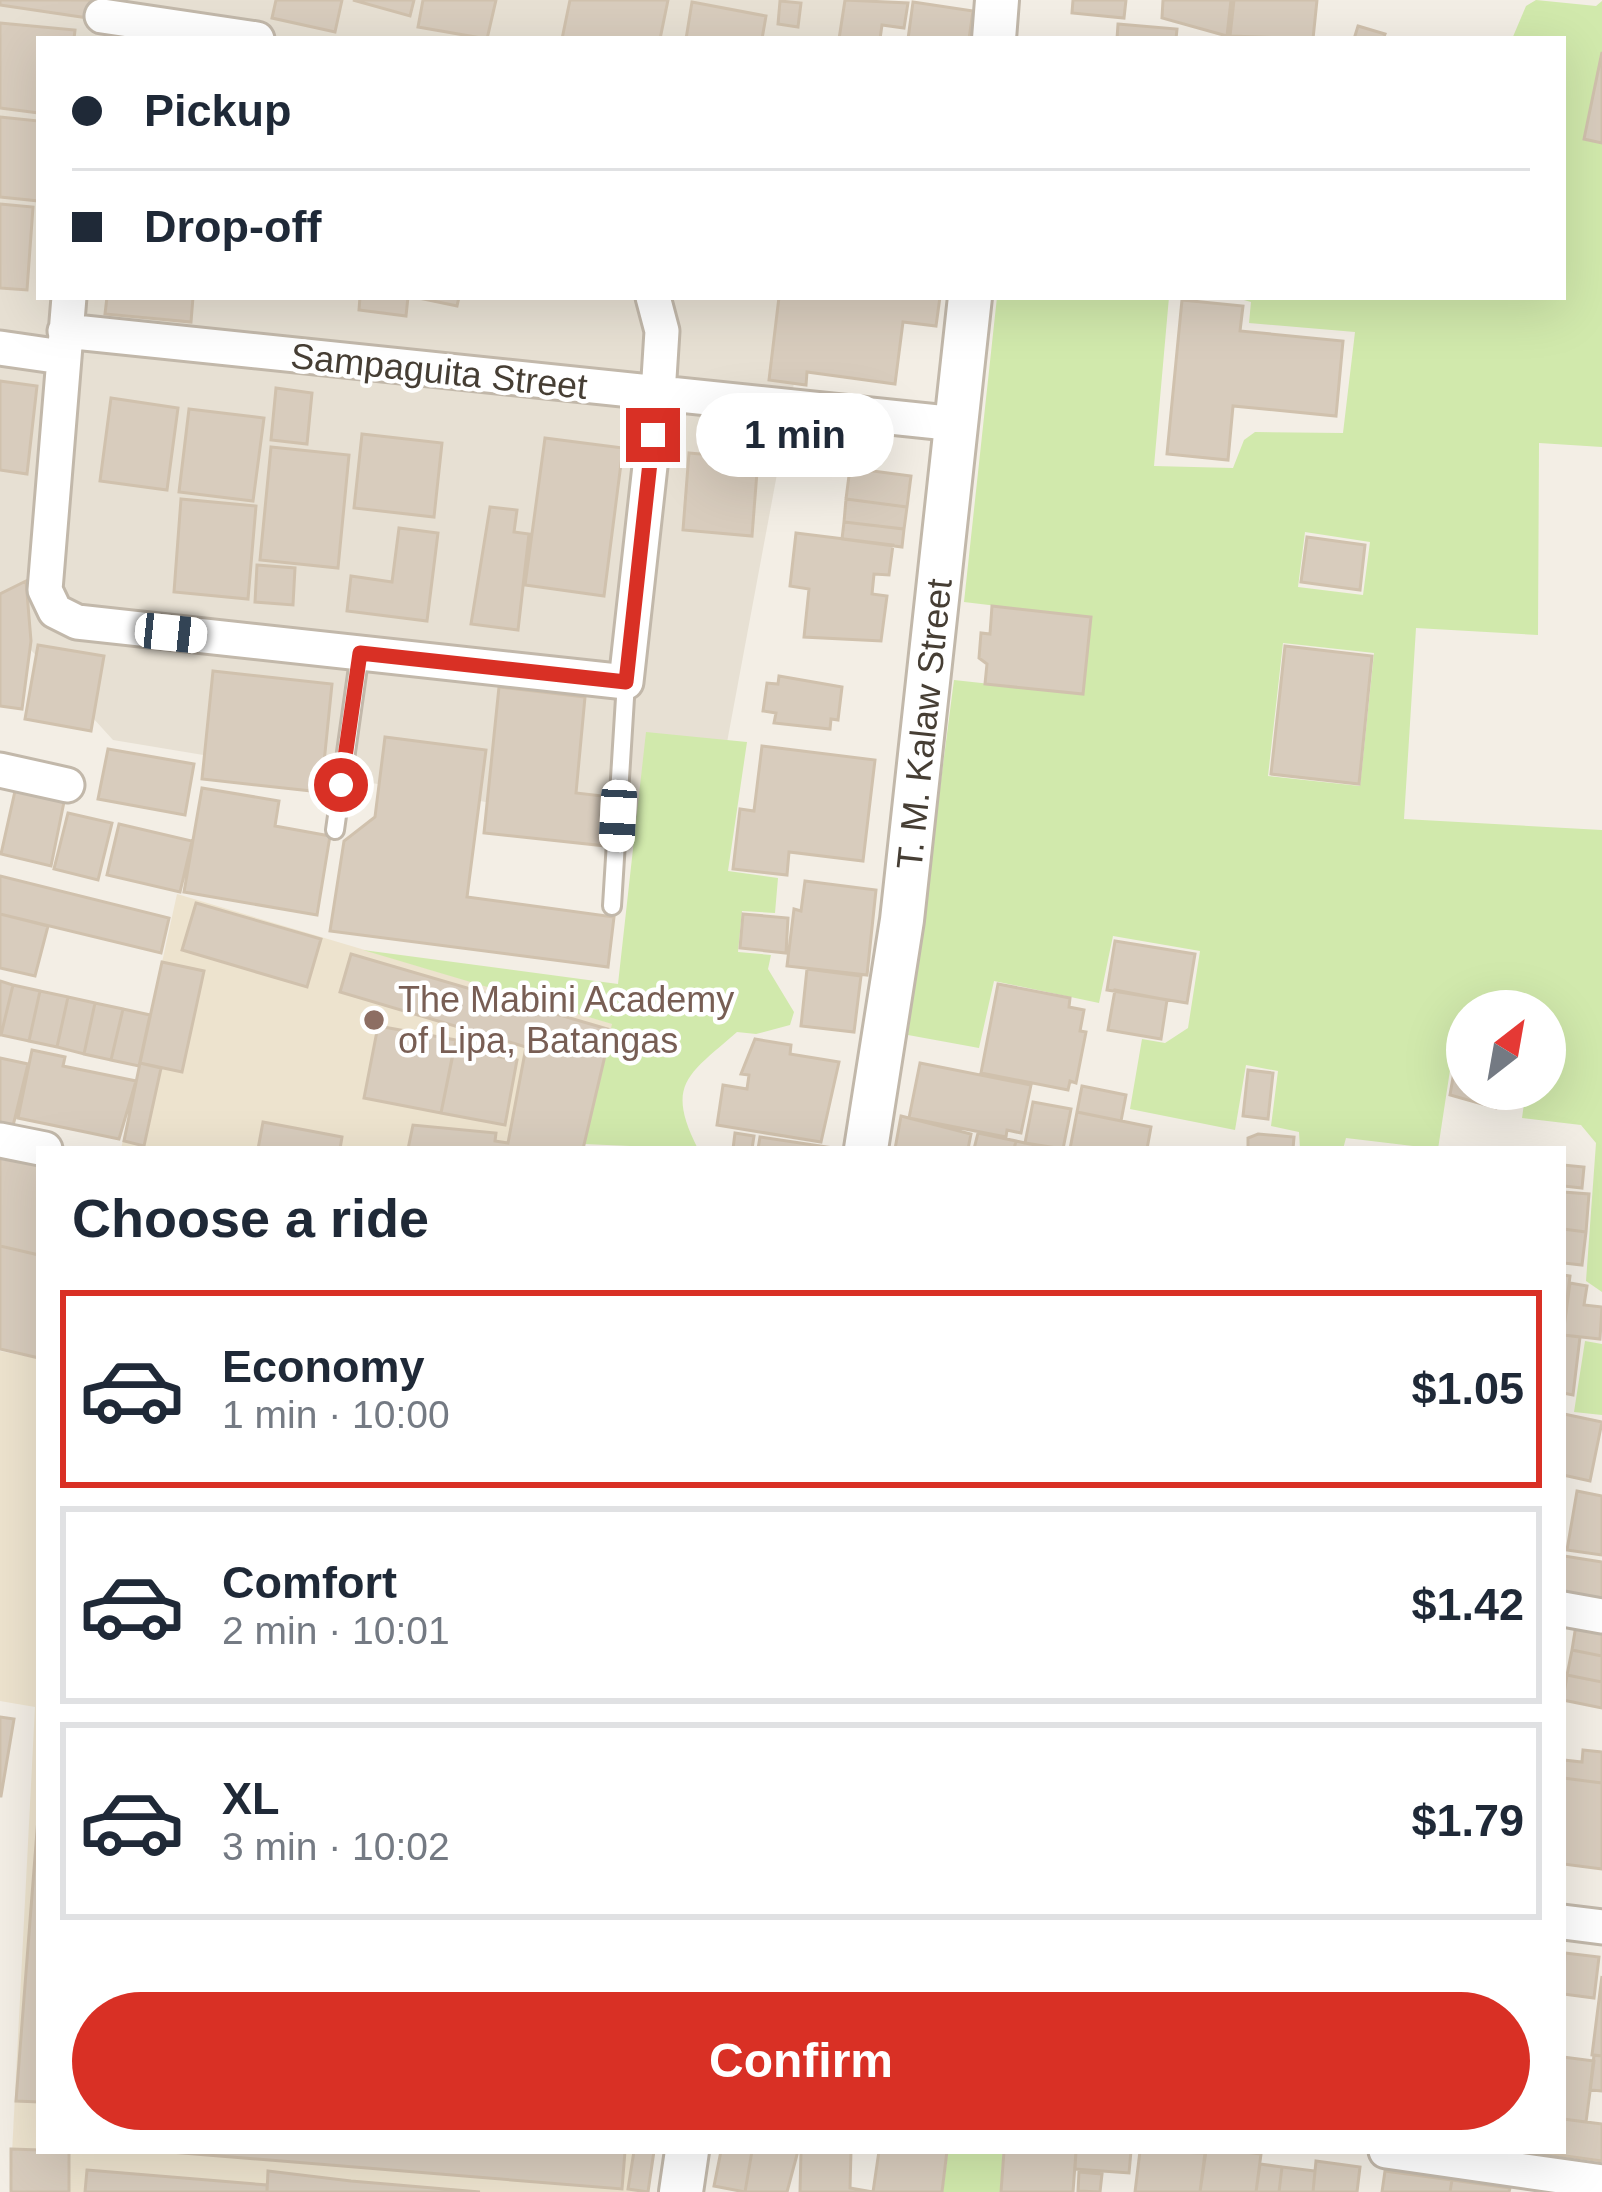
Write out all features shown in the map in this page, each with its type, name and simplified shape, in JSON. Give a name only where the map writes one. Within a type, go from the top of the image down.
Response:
[{"type":"street","points":[[994,36],[998,0]]},
{"type":"street","points":[[102,18],[235,36]]},
{"type":"street","points":[[69,300],[45,590],[55,610],[77,622],[626,682],[658,394],[662,332],[654,300]]},
{"type":"street","name":"T. M. Kalaw Street","points":[[866,1146],[904,896],[970,300]]},
{"type":"street","name":"Sampaguita Street","points":[[0,348],[63,344],[957,424]]},
{"type":"street","points":[[0,770],[67,785]]},
{"type":"street","points":[[0,1140],[36,1147]]},
{"type":"street","points":[[1566,1610],[1602,1616]]},
{"type":"street","points":[[1566,1922],[1602,1927]]},
{"type":"street","points":[[680,2192],[686,2154]]},
{"type":"street","points":[[1407,2154],[1602,2182]]},
{"type":"lane","points":[[335,830],[360,653]]},
{"type":"lane","points":[[612,906],[626,682]]},
{"type":"shaded area","points":[[0,0],[865,0],[859,36],[36,36],[36,300],[809,300],[709,839],[113,740],[0,616]]},
{"type":"shaded area","name":"The Mabini Academy of Lipa, Batangas","points":[[177,894],[613,1024],[584,1146],[122,1146]]},
{"type":"shaded area","points":[[0,1351],[36,1358],[36,2154],[649,2154],[643,2192],[10,2192],[35,1707],[0,1701]]},
{"type":"green space","points":[[1536,0],[1596,6],[1602,1],[1602,447],[1539,443],[1538,635],[1416,628],[1404,819],[1602,830],[1602,1292],[1586,1281],[1596,1143],[1581,1125],[1522,1118],[1523,1110],[1566,1110],[1566,990],[1446,990],[1446,1097],[1438,1146],[1346,1138],[1344,1146],[1300,1146],[1299,1132],[1271,1126],[1278,1071],[1246,1065],[1235,1130],[1130,1109],[1142,1039],[1165,1043],[1188,1028],[1200,951],[1113,936],[1099,1003],[994,981],[979,1048],[908,1035],[954,680],[1083,694],[1090,617],[964,602],[997,300],[1169,300],[1154,466],[1233,468],[1244,440],[1255,432],[1343,433],[1355,332],[1249,323],[1251,302],[1244,300],[1566,300],[1566,36],[1513,36],[1526,6]],"holes":[[[1305,532],[1370,542],[1363,595],[1298,587]],[[1283,643],[1374,653],[1360,786],[1268,776]]]},
{"type":"green space","points":[[646,732],[747,742],[728,871],[778,878],[775,913],[742,911],[738,952],[771,955],[768,969],[794,1012],[790,1025],[756,1034],[737,1032],[694,1071],[683,1095],[683,1109],[697,1146],[584,1144],[612,1024],[363,950],[618,984]]},
{"type":"green space","points":[[1585,1341],[1602,1344],[1602,1415],[1574,1412]]},
{"type":"green space","points":[[948,2154],[1003,2154],[1000,2192],[943,2192]]},
{"type":"building","points":[[0,0],[90,0],[88,18],[0,5]]},
{"type":"building","points":[[276,0],[342,0],[335,32],[272,18]]},
{"type":"building","points":[[353,0],[414,0],[410,16]]},
{"type":"building","points":[[423,0],[496,0],[488,36],[418,27]]},
{"type":"building","points":[[570,0],[668,0],[661,36],[563,36]]},
{"type":"building","points":[[845,0],[908,3],[904,28],[882,25],[880,36],[839,36]]},
{"type":"building","points":[[1073,0],[1126,0],[1124,18],[1072,13]]},
{"type":"building","points":[[1163,0],[1231,0],[1227,36],[1162,18]]},
{"type":"building","points":[[1234,0],[1317,0],[1313,36],[1230,36]]},
{"type":"building","points":[[780,1],[801,3],[798,27],[778,24]]},
{"type":"building","points":[[692,2],[766,16],[763,36],[686,36]]},
{"type":"building","points":[[913,2],[973,11],[969,36],[908,36]]},
{"type":"building","points":[[0,23],[75,30],[74,36],[36,36],[36,113],[0,108]]},
{"type":"building","points":[[1118,24],[1177,29],[1176,36],[1117,36]]},
{"type":"building","points":[[1358,26],[1385,34],[1384,36],[1355,36]]},
{"type":"building","points":[[1602,52],[1602,143],[1584,139]]},
{"type":"building","points":[[0,117],[36,121],[36,201],[0,197]]},
{"type":"building","points":[[0,204],[33,207],[27,290],[0,288]]},
{"type":"building","points":[[107,300],[193,300],[191,322],[105,314]]},
{"type":"building","points":[[360,300],[408,300],[406,316],[359,310]]},
{"type":"building","points":[[779,300],[940,300],[936,326],[903,322],[895,384],[807,372],[806,385],[769,380]]},
{"type":"building","points":[[1182,300],[1243,306],[1240,331],[1343,341],[1336,416],[1233,406],[1228,460],[1167,454]]},
{"type":"building","points":[[0,381],[37,386],[27,474],[0,470]]},
{"type":"building","points":[[276,388],[312,393],[307,444],[271,440]]},
{"type":"building","points":[[111,398],[178,408],[167,490],[100,481]]},
{"type":"building","points":[[189,409],[264,418],[253,501],[179,492]]},
{"type":"building","points":[[362,434],[442,443],[434,517],[354,508]]},
{"type":"building","points":[[545,438],[623,448],[604,596],[525,585]]},
{"type":"building","points":[[271,447],[349,455],[338,568],[260,560]]},
{"type":"building","points":[[689,453],[758,459],[752,536],[683,530]]},
{"type":"building","points":[[850,468],[911,476],[907,507],[846,499]]},
{"type":"building","points":[[181,499],[256,506],[248,599],[174,592]]},
{"type":"building","points":[[846,499],[907,507],[904,529],[844,522]]},
{"type":"building","points":[[490,507],[517,510],[514,532],[529,534],[518,630],[471,624]]},
{"type":"building","points":[[844,522],[904,529],[902,547],[842,539]]},
{"type":"building","points":[[399,528],[438,533],[427,621],[347,611],[351,576],[392,582]]},
{"type":"building","points":[[796,533],[893,545],[889,575],[874,574],[872,594],[887,596],[881,641],[804,637],[809,589],[790,586]]},
{"type":"building","points":[[1307,537],[1365,545],[1360,590],[1301,582]]},
{"type":"building","points":[[257,565],[295,568],[293,605],[255,602]]},
{"type":"building","points":[[26,581],[31,641],[22,709],[0,706],[0,594]]},
{"type":"building","points":[[992,606],[1091,617],[1083,694],[985,684],[987,664],[979,658],[981,633],[990,634]]},
{"type":"building","points":[[38,645],[104,656],[91,731],[25,719]]},
{"type":"building","points":[[1285,646],[1372,656],[1359,784],[1271,774]]},
{"type":"building","points":[[213,671],[332,684],[321,792],[202,779]]},
{"type":"building","points":[[779,676],[842,687],[838,720],[831,719],[830,729],[774,723],[776,713],[763,711],[767,683],[778,684]]},
{"type":"building","points":[[499,687],[585,697],[576,793],[611,797],[606,846],[484,833]]},
{"type":"building","points":[[385,737],[486,750],[467,897],[614,917],[608,967],[330,931],[344,841],[375,817]]},
{"type":"building","points":[[762,746],[875,760],[863,861],[789,852],[787,875],[733,869],[740,809],[754,811]]},
{"type":"building","points":[[108,749],[194,764],[185,815],[98,799]]},
{"type":"building","points":[[202,788],[279,801],[275,826],[330,836],[317,915],[184,892]]},
{"type":"building","points":[[15,791],[64,802],[51,866],[1,854]]},
{"type":"building","points":[[68,813],[112,823],[98,880],[54,869]]},
{"type":"building","points":[[119,824],[192,841],[180,892],[107,875]]},
{"type":"building","points":[[0,876],[169,918],[161,953],[0,914]]},
{"type":"building","points":[[805,881],[876,890],[867,975],[787,966],[794,909],[801,911]]},
{"type":"building","points":[[196,903],[321,939],[307,987],[182,950]]},
{"type":"building","points":[[0,914],[48,926],[35,976],[0,968]]},
{"type":"building","points":[[743,914],[788,918],[786,953],[740,948]]},
{"type":"building","points":[[1115,941],[1195,954],[1187,1003],[1107,990]]},
{"type":"building","points":[[351,954],[611,1030],[584,1146],[409,1146],[413,1125],[496,1133],[495,1141],[508,1143],[526,1047],[340,992]]},
{"type":"building","points":[[162,962],[204,971],[182,1072],[140,1063]]},
{"type":"building","points":[[807,969],[861,976],[854,1032],[801,1026]]},
{"type":"building","points":[[0,981],[13,985],[1,1035],[0,1035]]},
{"type":"building","points":[[998,984],[1070,998],[1069,1007],[1084,1010],[1080,1031],[1086,1032],[1076,1083],[1070,1081],[1068,1090],[981,1073]]},
{"type":"building","points":[[13,985],[40,991],[29,1041],[1,1035]]},
{"type":"building","points":[[1115,990],[1167,1000],[1161,1039],[1108,1030]]},
{"type":"building","points":[[40,991],[68,997],[57,1047],[29,1041]]},
{"type":"building","points":[[68,997],[95,1003],[84,1054],[57,1047]]},
{"type":"building","points":[[95,1003],[123,1009],[111,1060],[84,1054]]},
{"type":"building","points":[[123,1009],[150,1015],[139,1066],[111,1060]]},
{"type":"building","points":[[378,1026],[456,1040],[441,1113],[364,1098]]},
{"type":"building","points":[[755,1039],[791,1045],[790,1054],[839,1062],[821,1142],[717,1125],[723,1085],[747,1089],[749,1075],[741,1074]]},
{"type":"building","points":[[454,1048],[517,1060],[505,1125],[441,1113]]},
{"type":"building","points":[[32,1050],[65,1057],[63,1066],[136,1081],[119,1139],[18,1118]]},
{"type":"building","points":[[0,1058],[28,1064],[12,1130],[0,1127]]},
{"type":"building","points":[[140,1063],[161,1068],[144,1146],[124,1141]]},
{"type":"building","points":[[920,1063],[1031,1085],[1021,1133],[1007,1130],[1006,1137],[909,1118]]},
{"type":"building","points":[[1248,1070],[1273,1073],[1268,1119],[1243,1116]]},
{"type":"building","points":[[1082,1086],[1126,1095],[1121,1121],[1077,1112]]},
{"type":"building","points":[[1033,1102],[1071,1109],[1064,1146],[1025,1143]]},
{"type":"building","points":[[1077,1112],[1151,1127],[1148,1146],[1071,1146]]},
{"type":"building","points":[[901,1116],[971,1134],[969,1146],[896,1146]]},
{"type":"building","points":[[263,1122],[342,1137],[340,1146],[259,1146]]},
{"type":"building","points":[[735,1133],[754,1136],[752,1146],[733,1146]]},
{"type":"building","points":[[978,1133],[1016,1141],[1015,1146],[975,1146]]},
{"type":"building","points":[[1258,1134],[1294,1137],[1293,1146],[1248,1146],[1248,1138]]},
{"type":"building","points":[[760,1137],[820,1146],[758,1146]]},
{"type":"building","points":[[0,1157],[36,1164],[36,1254],[0,1246]]},
{"type":"building","points":[[1566,1165],[1584,1167],[1582,1188],[1566,1186]]},
{"type":"building","points":[[1566,1192],[1589,1194],[1586,1232],[1566,1229]]},
{"type":"building","points":[[1566,1229],[1586,1232],[1582,1265],[1566,1263]]},
{"type":"building","points":[[0,1246],[36,1254],[36,1357],[0,1349]]},
{"type":"building","points":[[1570,1283],[1587,1286],[1584,1305],[1602,1307],[1600,1339],[1566,1335]]},
{"type":"building","points":[[1566,1335],[1580,1337],[1573,1395],[1566,1394]]},
{"type":"building","points":[[1566,1414],[1602,1422],[1590,1481],[1566,1476]]},
{"type":"building","points":[[1577,1491],[1602,1496],[1602,1555],[1567,1550]]},
{"type":"building","points":[[1566,1556],[1602,1562],[1602,1606],[1566,1597]]},
{"type":"building","points":[[1576,1625],[1602,1630],[1602,1656],[1572,1650]]},
{"type":"building","points":[[1572,1650],[1602,1656],[1602,1682],[1567,1675]]},
{"type":"building","points":[[1567,1675],[1602,1682],[1602,1708],[1566,1701]]},
{"type":"building","points":[[0,1717],[14,1719],[1,1796],[0,1796]]},
{"type":"building","points":[[1583,1750],[1602,1752],[1602,1783],[1566,1778],[1566,1760],[1582,1762]]},
{"type":"building","points":[[1566,1778],[1602,1783],[1602,1869],[1566,1864]]},
{"type":"building","points":[[36,1844],[36,2102],[16,2101]]},
{"type":"building","points":[[1566,1953],[1599,1957],[1594,1998],[1566,1994]]},
{"type":"building","points":[[1602,1976],[1602,2056],[1592,2055]]},
{"type":"building","points":[[1594,2055],[1602,2056],[1602,2091],[1590,2090]]},
{"type":"building","points":[[1566,2057],[1594,2061],[1586,2122],[1566,2119]]},
{"type":"building","points":[[1566,2119],[1602,2124],[1602,2161],[1551,2154],[1566,2154]]},
{"type":"building","points":[[11,2149],[69,2154],[69,2192],[11,2192]]},
{"type":"building","points":[[195,2154],[625,2154],[622,2189]]},
{"type":"building","points":[[634,2154],[654,2154],[648,2192],[628,2189]]},
{"type":"building","points":[[720,2154],[751,2154],[745,2192],[714,2186]]},
{"type":"building","points":[[751,2154],[797,2154],[787,2192],[745,2192]]},
{"type":"building","points":[[801,2154],[851,2154],[850,2188],[873,2192],[800,2192]]},
{"type":"building","points":[[879,2154],[947,2154],[942,2192],[873,2192]]},
{"type":"building","points":[[1004,2154],[1076,2154],[1073,2192],[1001,2192]]},
{"type":"building","points":[[1076,2154],[1131,2154],[1129,2173],[1075,2169]]},
{"type":"building","points":[[1140,2154],[1205,2154],[1200,2192],[1135,2192]]},
{"type":"building","points":[[1206,2154],[1261,2154],[1256,2192],[1200,2192]]},
{"type":"building","points":[[1316,2161],[1360,2167],[1357,2192],[1313,2192]]},
{"type":"building","points":[[1260,2164],[1282,2167],[1279,2192],[1256,2192]]},
{"type":"building","points":[[1282,2167],[1315,2171],[1313,2192],[1279,2192]]},
{"type":"building","points":[[87,2170],[267,2185],[267,2192],[85,2192]]},
{"type":"building","points":[[268,2171],[351,2181],[480,2192],[267,2192]]},
{"type":"building","points":[[1385,2171],[1452,2180],[1450,2192],[1382,2192]]},
{"type":"building","points":[[1079,2172],[1102,2174],[1100,2192],[1078,2191]]},
{"type":"building","points":[[1452,2180],[1510,2188],[1509,2192],[1450,2192]]},
{"type":"place","name":"The Mabini Academy of Lipa, Batangas","points":[[374,1020]]},
{"type":"route","points":[[341,785],[360,653],[626,682],[653,435]]}]
